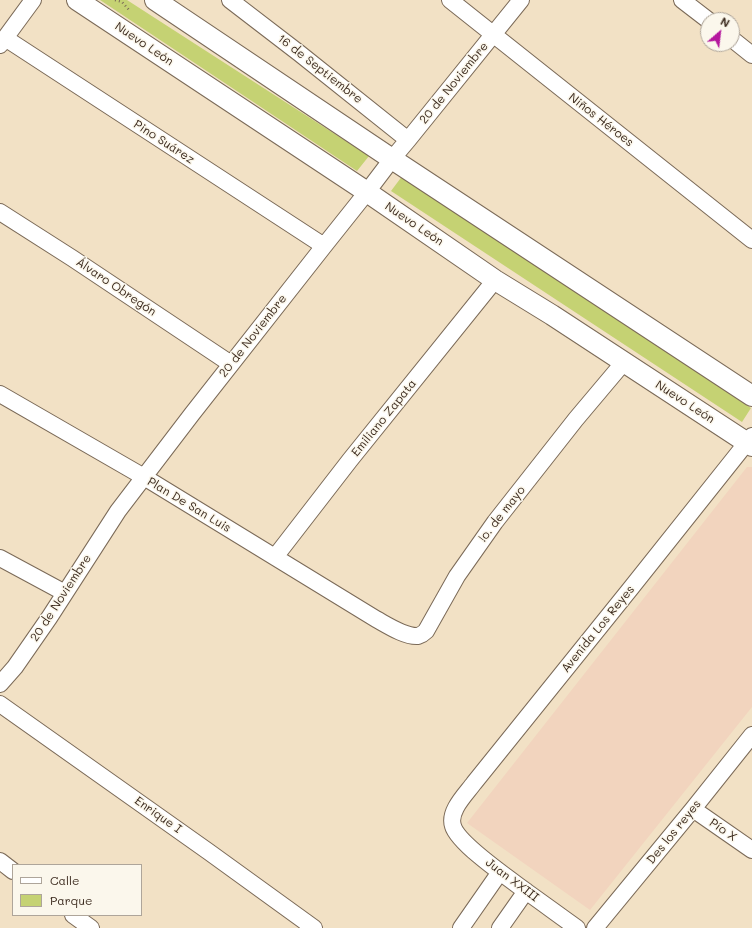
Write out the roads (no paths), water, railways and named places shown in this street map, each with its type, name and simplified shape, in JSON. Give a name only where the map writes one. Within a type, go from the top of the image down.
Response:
[{"type":"street","points":[[2,42],[33,0]]},
{"type":"street","name":"Nuevo León","points":[[77,0],[367,192],[495,280],[750,441]]},
{"type":"street","points":[[155,0],[392,159],[752,396]]},
{"type":"street","name":"16 de Septiembre","points":[[230,0],[305,57],[408,140]]},
{"type":"street","name":"Niños Héroes","points":[[450,0],[752,240]]},
{"type":"street","name":"20 de Noviembre","points":[[0,684],[15,667],[118,511],[392,159],[521,0]]},
{"type":"street","points":[[682,0],[700,14]]},
{"type":"street","name":"Pino Suárez","points":[[2,42],[324,246]]},
{"type":"street","points":[[740,45],[752,55]]},
{"type":"street","name":"Álvaro Obregón","points":[[0,212],[231,364]]},
{"type":"street","name":"Emiliano Zapata","points":[[275,557],[355,454],[495,280]]},
{"type":"street","name":"!o. de mayo","points":[[376,619],[397,630],[412,635],[420,636],[426,631],[457,576],[495,522],[576,419],[624,362]]},
{"type":"street","name":"Plan De San Luis","points":[[0,394],[144,477],[376,619]]},
{"type":"street","name":"Avenida Los Reyes","points":[[452,826],[452,817],[455,808],[474,783],[750,441]]},
{"type":"street","points":[[0,558],[65,593]]},
{"type":"street","name":"Enrique I","points":[[0,704],[314,928]]},
{"type":"street","name":"Des los reyes","points":[[595,928],[694,809],[752,735]]},
{"type":"street","name":"Pío X","points":[[694,809],[752,850]]},
{"type":"street","name":"Juan XXIII","points":[[452,826],[457,834],[480,856],[577,928]]},
{"type":"street","points":[[0,861],[12,870]]},
{"type":"street","points":[[461,928],[500,872]]},
{"type":"street","points":[[500,928],[526,891]]},
{"type":"street","points":[[74,916],[91,928]]}]
